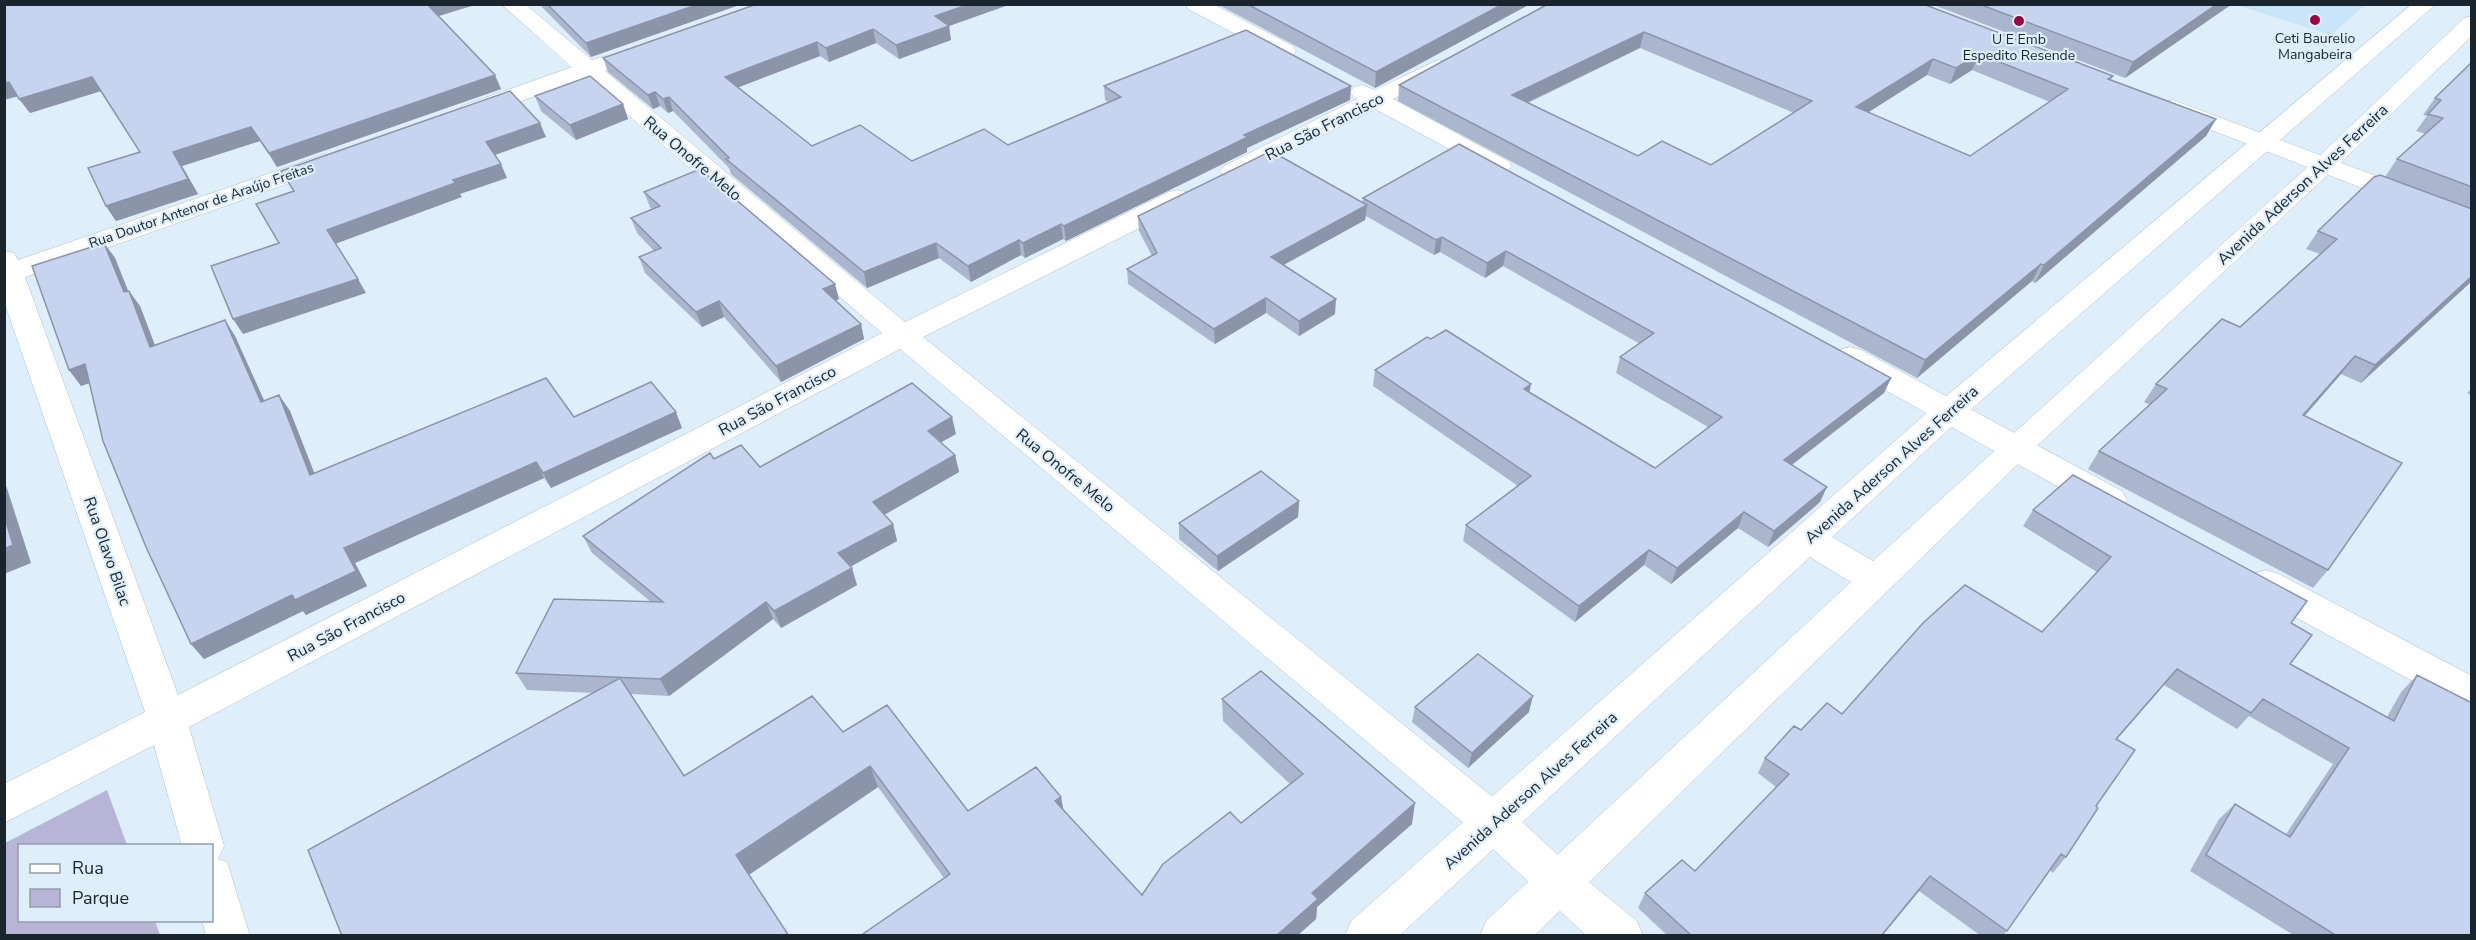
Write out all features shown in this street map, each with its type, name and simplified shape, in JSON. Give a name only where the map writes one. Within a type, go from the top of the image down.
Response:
[{"type":"street","name":"Rua Onofre Melo","points":[[511,4],[902,335],[1494,823],[1559,884],[1621,936]]},
{"type":"street","points":[[1196,4],[1307,63]]},
{"type":"street","name":"Avenida Aderson Alves Ferreira","points":[[1367,936],[1949,411],[2266,143],[2426,4]]},
{"type":"street","name":"Avenida Aderson Alves Ferreira","points":[[1502,936],[2014,449],[2323,166],[2472,23]]},
{"type":"street","points":[[444,120],[632,54]]},
{"type":"street","name":"Rua São Francisco","points":[[4,805],[902,335],[1377,100],[1460,55]]},
{"type":"street","points":[[1337,79],[1522,179]]},
{"type":"street","points":[[2156,101],[2472,222]]},
{"type":"street","name":"Rua Doutor Antenor de Araújo Freitas","points":[[6,269],[344,155]]},
{"type":"street","name":"Rua Olavo Bilac","points":[[6,269],[167,720],[202,844]]},
{"type":"street","points":[[1824,343],[2139,516]]},
{"type":"street","points":[[1808,539],[1877,581]]},
{"type":"street","points":[[2243,572],[2472,694]]},
{"type":"street","points":[[213,880],[228,936]]},
{"type":"shaded area","name":"Ceti Baurelio Mangabeira","points":[[2236,5],[2365,5],[2331,35]]},
{"type":"green space","points":[[107,790],[127,844],[18,844],[18,922],[155,922],[160,935],[5,935],[5,843]]},
{"type":"building","points":[[4,4],[427,4],[495,75],[269,153],[251,127],[173,152],[188,179],[106,206],[88,168],[140,152],[92,77],[19,99],[9,82],[4,83]]},
{"type":"building","points":[[547,4],[699,4],[586,43]]},
{"type":"building","points":[[757,4],[970,4],[935,16],[949,26],[896,45],[873,29],[826,48],[817,42],[725,77],[812,146],[860,125],[912,161],[984,129],[1008,145],[1121,97],[1104,86],[1246,30],[1351,86],[1244,135],[1248,137],[1064,226],[1061,224],[1023,243],[1019,240],[968,266],[936,243],[864,272],[726,159],[729,158],[669,97],[663,99],[655,92],[648,95],[603,58]]},
{"type":"building","points":[[1247,4],[1503,4],[1376,72]]},
{"type":"building","points":[[1548,4],[1923,4],[2113,76],[2108,79],[2216,119],[2044,265],[2041,264],[1925,360],[1399,85]],"holes":[[[1644,32],[1812,101],[1711,165],[1662,141],[1638,156],[1512,95]],[[1979,54],[2068,89],[1970,156],[1856,107],[1933,59],[1956,68]]]},
{"type":"building","points":[[1979,4],[2217,4],[2133,62]]},
{"type":"building","points":[[2472,62],[2472,187],[2397,159],[2443,118],[2428,114],[2441,100],[2435,98]]},
{"type":"building","points":[[590,76],[623,104],[570,125],[535,96]]},
{"type":"building","points":[[510,91],[540,123],[486,142],[501,164],[453,180],[455,183],[327,230],[358,279],[233,319],[211,266],[279,243],[256,204],[294,191],[281,171]]},
{"type":"building","points":[[1459,144],[1891,378],[1784,460],[1827,487],[1774,531],[1744,512],[1677,568],[1649,550],[1579,606],[1466,525],[1531,476],[1375,370],[1427,337],[1431,339],[1446,330],[1531,384],[1524,389],[1655,468],[1722,417],[1620,357],[1654,333],[1506,251],[1487,263],[1442,237],[1436,240],[1363,198]]},
{"type":"building","points":[[1271,151],[1367,205],[1271,257],[1336,299],[1299,321],[1266,298],[1214,329],[1127,269],[1157,253],[1138,216]]},
{"type":"building","points":[[700,169],[835,284],[823,289],[861,324],[776,366],[719,301],[696,312],[639,257],[661,248],[631,218],[660,206],[644,192]]},
{"type":"building","points":[[2380,175],[2472,209],[2472,276],[2375,365],[2355,356],[2303,415],[2402,463],[2328,570],[2099,451],[2167,389],[2156,384],[2222,319],[2240,327],[2337,239],[2318,231],[2374,177]]},
{"type":"building","points":[[104,243],[124,292],[129,291],[150,347],[225,320],[261,402],[279,395],[310,475],[546,378],[574,417],[651,382],[676,412],[543,473],[536,462],[344,548],[356,571],[295,600],[292,595],[191,644],[146,547],[103,441],[85,364],[69,370],[32,266]]},
{"type":"building","points":[[912,383],[952,417],[928,431],[955,455],[873,502],[893,524],[838,553],[852,568],[774,611],[766,602],[660,679],[516,673],[554,599],[663,602],[583,536],[710,453],[714,459],[741,445],[760,467]]},
{"type":"building","points":[[1261,471],[1299,501],[1217,556],[1179,523]]},
{"type":"building","points":[[2073,475],[2307,601],[2291,623],[2312,635],[2290,664],[2394,721],[2417,675],[2472,703],[2472,936],[2337,936],[2206,855],[2235,804],[2290,837],[2349,748],[2263,699],[2251,713],[2177,669],[2116,739],[2135,750],[2096,806],[2098,808],[2066,857],[2061,854],[2007,931],[1930,876],[1881,936],[1692,936],[1645,893],[1682,860],[1695,871],[1789,774],[1765,758],[1794,726],[1801,730],[1827,703],[1842,714],[1923,623],[1965,585],[2042,632],[2111,557],[2033,510]]},
{"type":"building","points":[[4,515],[13,545],[4,549]]},
{"type":"building","points":[[1478,654],[1533,696],[1472,753],[1415,707]]},
{"type":"building","points":[[1261,671],[1415,803],[1312,893],[1318,899],[1276,936],[860,936],[950,874],[870,766],[736,855],[789,936],[342,936],[308,850],[620,678],[684,776],[812,696],[843,732],[887,705],[968,811],[1036,767],[1061,797],[1055,801],[1142,895],[1163,864],[1230,812],[1241,823],[1303,774],[1222,699]]},
{"type":"place","name":"Ceti Baurelio Mangabeira","points":[[2315,20]]},
{"type":"place","name":"U E Emb Espedito Resende","points":[[2019,21]]}]
